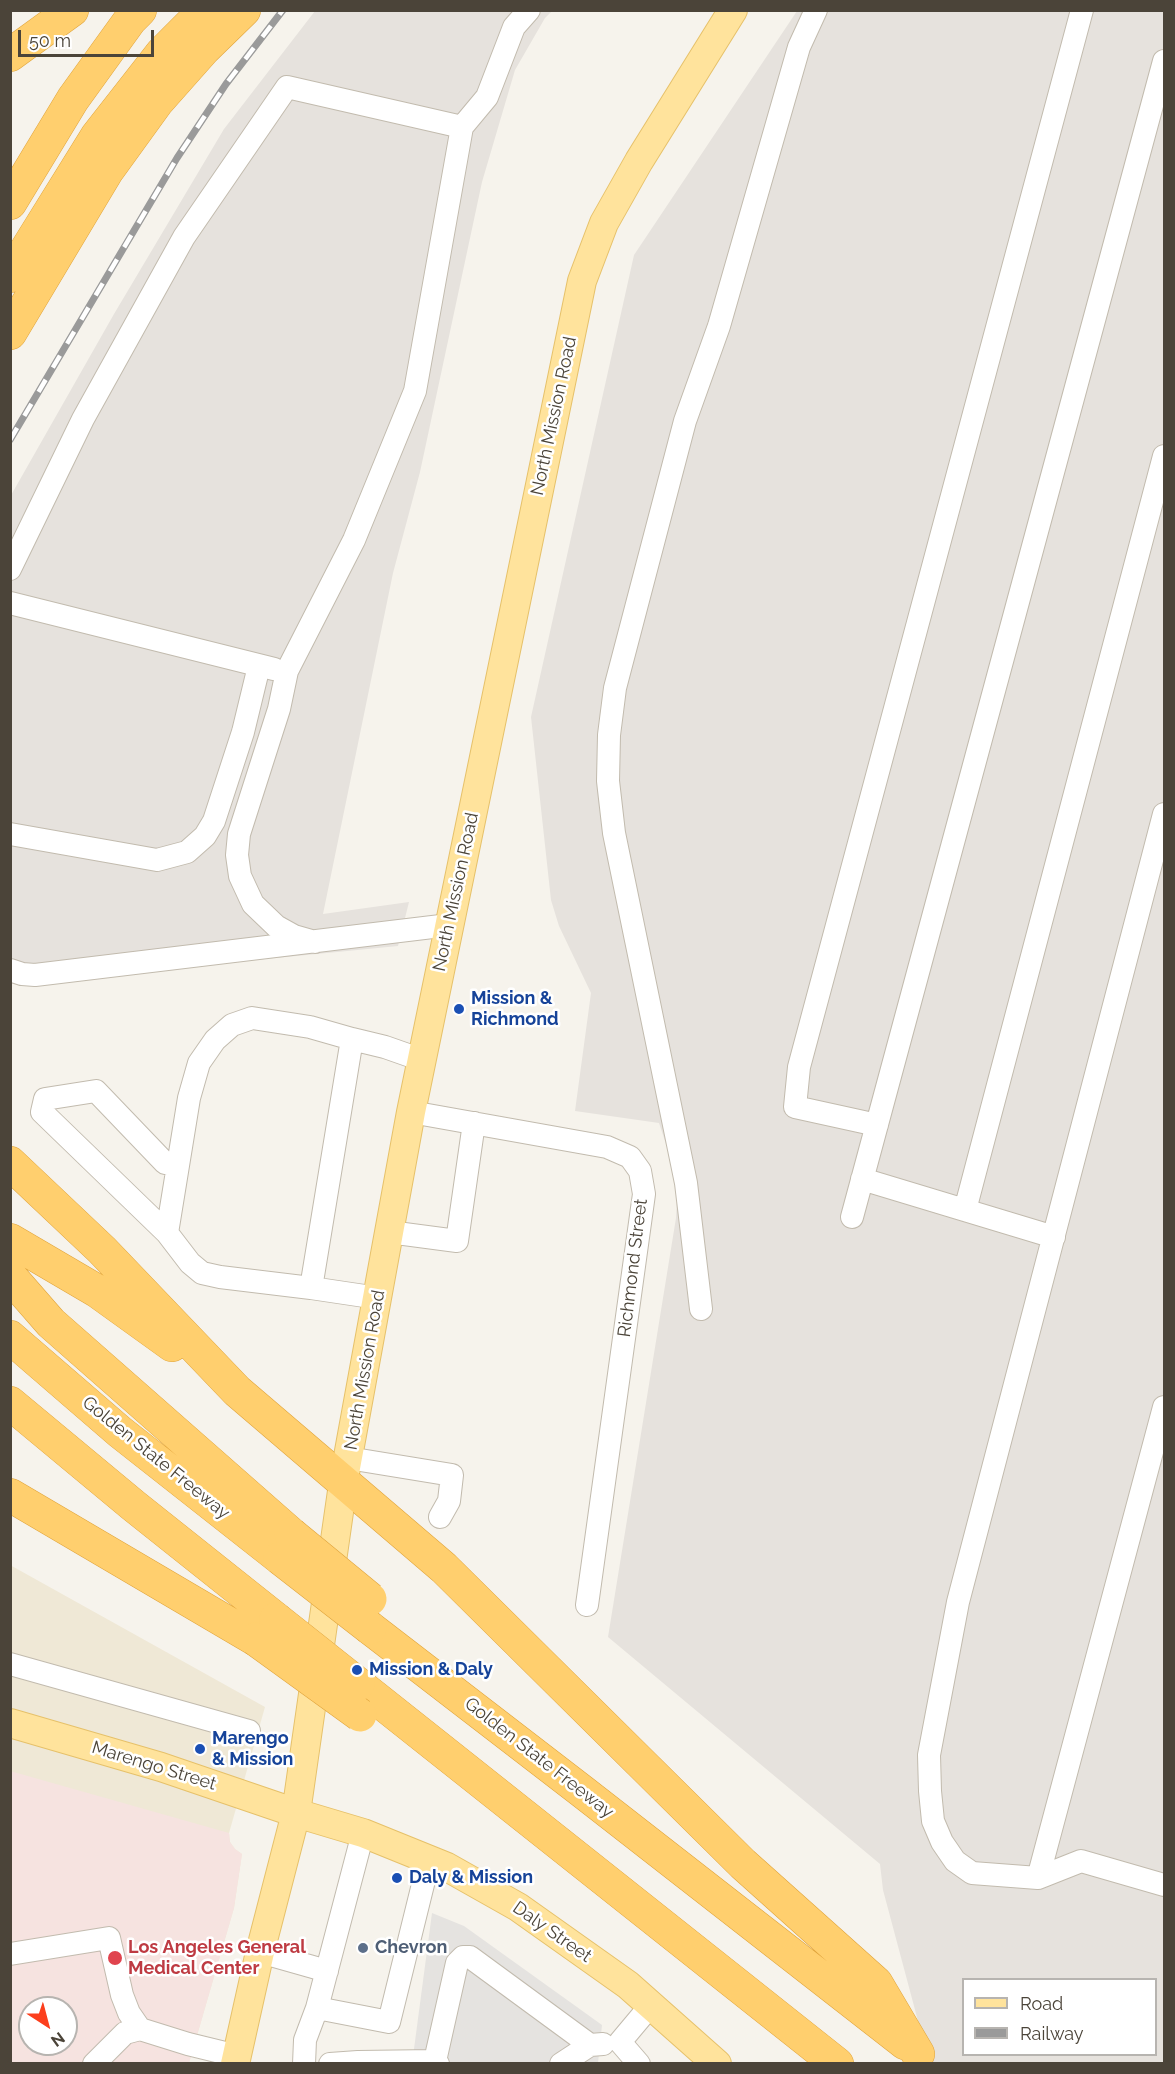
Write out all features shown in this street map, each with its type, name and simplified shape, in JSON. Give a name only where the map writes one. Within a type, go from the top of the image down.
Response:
[{"type":"highway","points":[[10,55],[72,10]]},
{"type":"highway","points":[[10,203],[73,99],[130,20],[140,10]]},
{"type":"highway","points":[[10,276],[97,136],[162,53],[205,10]]},
{"type":"highway","points":[[10,333],[107,171],[157,102],[204,49],[244,10]]},
{"type":"highway","points":[[10,1163],[102,1251],[237,1391]]},
{"type":"highway","points":[[10,1240],[98,1291],[346,1471],[743,1864],[876,1983],[924,2059]]},
{"type":"highway","points":[[10,1276],[51,1323],[286,1546]]},
{"type":"highway","name":"Golden State Freeway","points":[[10,1336],[120,1432],[286,1546],[370,1613],[427,1671],[924,2059]]},
{"type":"highway","points":[[10,1403],[134,1506],[265,1629],[540,1828],[837,2064]]},
{"type":"highway","points":[[10,1495],[265,1629]]},
{"type":"main road","name":"North Mission Road","points":[[238,2061],[260,1953],[296,1813],[346,1471],[411,1112],[582,281],[604,223],[639,161],[733,10]]},
{"type":"main road","name":"Marengo Street","points":[[10,1724],[161,1767],[296,1813]]},
{"type":"main road","name":"Daly Street","points":[[296,1813],[363,1833],[447,1867],[518,1907],[628,1985],[717,2064]]},
{"type":"street","points":[[701,1309],[686,1183],[615,833],[608,781],[609,735],[615,688],[685,421],[720,326],[799,47],[816,10]]},
{"type":"street","points":[[877,1125],[795,1107],[799,1068],[1082,10]]},
{"type":"street","points":[[315,942],[285,932],[260,912],[248,895],[238,865],[238,834],[279,709],[287,671],[354,540],[415,391],[462,127],[487,97],[514,27],[524,12]]},
{"type":"street","points":[[852,1217],[1164,61]]},
{"type":"street","points":[[10,569],[83,419],[184,237],[287,87],[462,127]]},
{"type":"street","points":[[965,1210],[1164,456]]},
{"type":"street","points":[[10,603],[259,666],[287,671]]},
{"type":"street","points":[[10,834],[157,860],[187,852],[205,836],[214,821],[243,732],[259,666]]},
{"type":"street","points":[[1164,814],[958,1602],[929,1755],[933,1821],[942,1842],[955,1861],[972,1873],[1038,1878],[1082,1861],[1164,1885]]},
{"type":"street","points":[[10,970],[35,975],[449,926]]},
{"type":"street","points":[[167,1233],[189,1098],[199,1063],[216,1040],[232,1025],[252,1018],[310,1027],[385,1047],[422,1060]]},
{"type":"street","points":[[311,1288],[352,1040]]},
{"type":"street","points":[[178,1164],[165,1163],[96,1091],[45,1099],[42,1112],[167,1233],[190,1263],[201,1272],[220,1277],[378,1298]]},
{"type":"street","name":"Richmond Street","points":[[411,1112],[607,1147],[630,1157],[640,1171],[644,1194],[587,1605]]},
{"type":"street","points":[[389,1232],[457,1241],[474,1123]]},
{"type":"street","points":[[862,1179],[1054,1237]]},
{"type":"street","points":[[1038,1878],[1164,1407]]},
{"type":"street","points":[[346,1471],[452,1475],[449,1501],[440,1517]]},
{"type":"street","points":[[10,1664],[249,1731]]},
{"type":"street","points":[[304,2064],[305,2040],[317,2008],[363,1833]]},
{"type":"street","points":[[317,2008],[389,2022],[429,1860]]},
{"type":"street","points":[[10,1954],[109,1938],[122,1995],[129,2013],[140,2029]]},
{"type":"street","points":[[260,1953],[327,1971]]},
{"type":"street","points":[[330,2064],[436,2062],[457,1963],[464,1957],[470,1957],[590,2045]]},
{"type":"street","points":[[561,2064],[590,2045],[620,2042],[651,2005]]},
{"type":"street","points":[[94,2064],[125,2033],[140,2029],[238,2061]]},
{"type":"street","points":[[620,2042],[639,2064]]},
{"type":"shaded area","points":[[315,11],[552,11],[545,18],[515,70],[482,182],[420,472],[393,573],[323,914],[409,902],[398,946],[11,984],[10,497],[114,314],[224,129]]},
{"type":"shaded area","points":[[797,11],[1164,11],[1164,2063],[927,2063],[883,1890],[880,1864],[608,1637],[676,1218],[678,1180],[659,1123],[575,1111],[591,993],[559,926],[551,900],[531,717],[634,255]]},
{"type":"shaded area","points":[[10,1565],[265,1707],[229,1833],[230,1842],[242,1854],[234,1908],[189,2063],[11,2063]]},
{"type":"shaded area","name":"Los Angeles General Medical Center","points":[[10,1771],[229,1833],[230,1842],[242,1854],[234,1908],[189,2063],[11,2063]]},
{"type":"shaded area","points":[[432,1913],[464,1926],[602,2025],[598,2063],[412,2064]]},
{"type":"railway","points":[[10,440],[177,158],[226,84],[283,10]]},
{"type":"place","name":"Mission & Richmond","points":[[459,1009]]},
{"type":"place","name":"Mission & Daly","points":[[357,1670]]},
{"type":"place","name":"Marengo & Mission","points":[[200,1749]]},
{"type":"place","name":"Daly & Mission","points":[[397,1878]]},
{"type":"place","name":"Chevron","points":[[363,1948]]},
{"type":"place","name":"Los Angeles General Medical Center","points":[[115,1958]]}]
